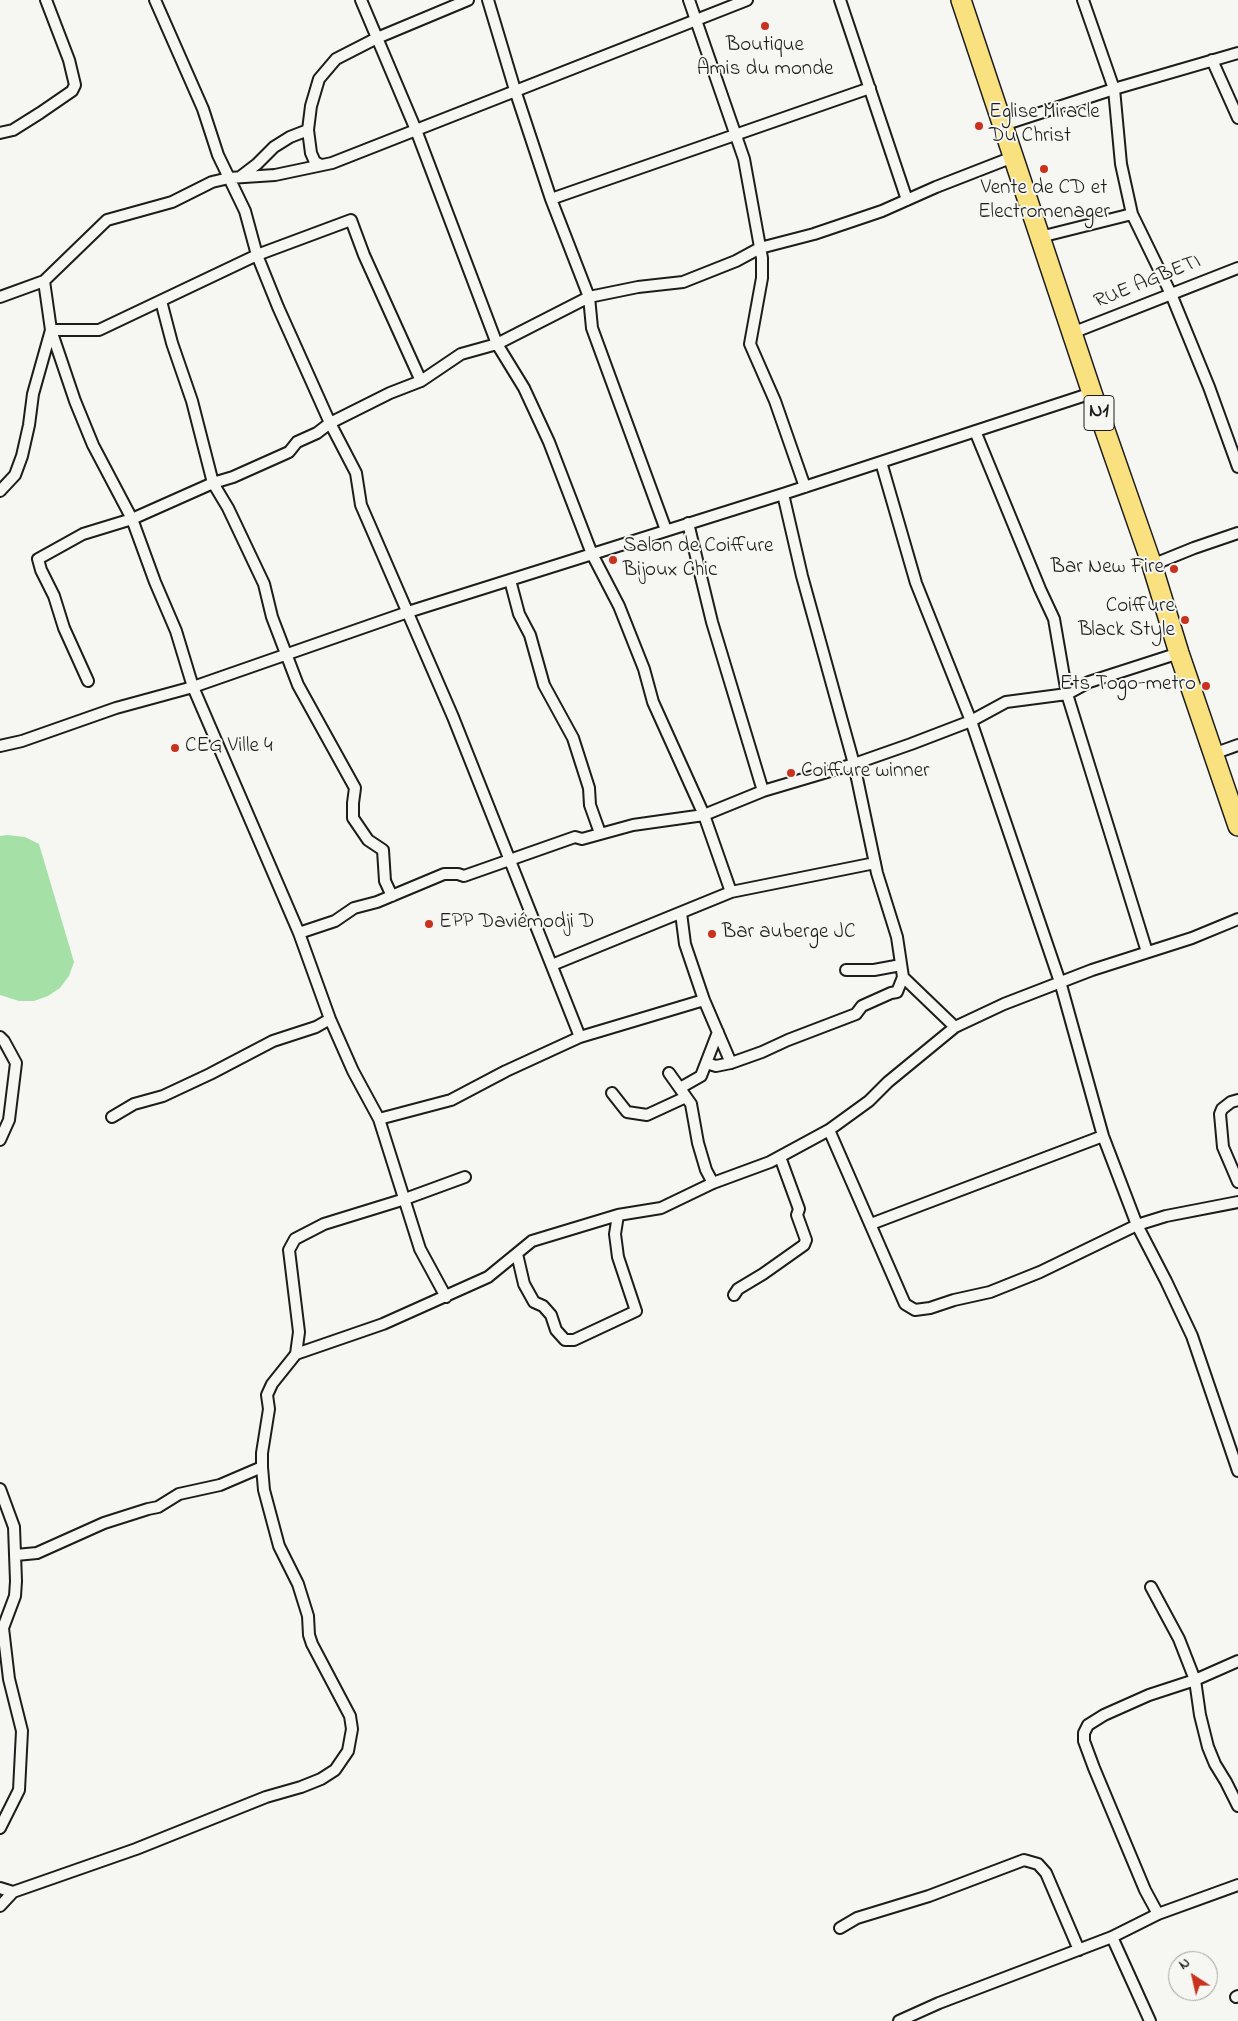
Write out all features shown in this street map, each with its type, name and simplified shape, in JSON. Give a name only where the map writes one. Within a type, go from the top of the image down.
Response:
[{"type":"highway","name":"N1","points":[[961,0],[1238,826]]},
{"type":"street","points":[[0,133],[13,130],[40,113],[72,90],[75,85],[69,60],[46,0]]},
{"type":"street","points":[[155,0],[203,109],[218,155],[234,177],[257,255],[330,423],[356,472],[361,505],[408,612],[511,860],[580,1038]]},
{"type":"street","points":[[361,0],[416,130],[497,344],[524,388],[549,442],[592,554],[619,606],[644,669],[653,702],[704,815],[731,892]]},
{"type":"street","points":[[321,166],[316,162],[311,153],[308,130],[311,106],[319,79],[336,59],[377,38],[468,0]]},
{"type":"street","points":[[488,0],[551,199],[589,297],[592,328],[666,530]]},
{"type":"street","points":[[689,0],[744,158],[760,248],[762,278],[750,344],[775,401],[805,487]]},
{"type":"street","points":[[0,298],[44,281],[107,220],[172,202],[212,182],[234,177],[275,175],[332,163],[747,0]]},
{"type":"street","points":[[840,0],[908,200]]},
{"type":"street","points":[[1083,0],[1114,89],[1120,164],[1132,214],[1171,294],[1238,467]]},
{"type":"street","points":[[1003,125],[1114,89],[1238,53]]},
{"type":"street","points":[[1212,60],[1238,118]]},
{"type":"street","points":[[551,199],[735,133],[870,88]]},
{"type":"street","points":[[234,177],[257,164],[274,147],[290,137],[308,130]]},
{"type":"street","points":[[88,680],[64,628],[54,596],[41,570],[38,559],[83,534],[132,520],[213,483],[233,478],[289,452],[297,442],[317,433],[330,423],[390,393],[421,381],[461,354],[497,344],[589,297],[638,287],[683,282],[736,261],[760,248],[814,234],[882,211],[1013,157]]},
{"type":"street","points":[[1040,237],[1132,214]]},
{"type":"street","points":[[51,330],[99,330],[257,255],[351,220],[364,255],[421,381]]},
{"type":"street","name":"RUE AGBETI","points":[[1072,333],[1238,268]]},
{"type":"street","points":[[44,281],[51,330],[92,445],[132,520],[176,631],[193,687],[299,933],[330,1019],[353,1071],[379,1119],[420,1249],[446,1297]]},
{"type":"street","points":[[161,301],[172,344],[192,401],[213,483],[228,508],[264,584],[272,618],[298,685],[355,788],[354,818],[368,840],[383,850],[384,881],[392,896]]},
{"type":"street","points":[[1,487],[15,475],[22,456],[30,425],[33,394],[51,330]]},
{"type":"street","points":[[0,746],[22,741],[116,708],[193,687],[408,612],[805,487],[1092,393]]},
{"type":"street","points":[[975,431],[1054,619],[1067,694],[1147,952]]},
{"type":"street","points":[[881,462],[916,583],[971,721],[1060,982],[1103,1136],[1137,1226],[1192,1336],[1238,1471]]},
{"type":"street","points":[[706,1063],[716,1066],[730,1063],[856,1014],[862,1006],[891,993],[898,992],[904,977],[897,937],[875,862],[854,764],[802,576],[783,494]]},
{"type":"street","points":[[688,523],[712,622],[762,791]]},
{"type":"street","points":[[1152,565],[1238,533]]},
{"type":"street","points":[[510,580],[519,614],[530,635],[544,685],[572,738],[589,788],[590,805],[600,834]]},
{"type":"street","points":[[299,933],[335,921],[354,908],[377,902],[444,874],[464,876],[575,837],[582,839],[633,825],[704,815],[762,791],[854,764],[971,721],[1006,702],[1067,694],[1089,682],[1179,653]]},
{"type":"street","points":[[1214,754],[1238,745]]},
{"type":"street","points":[[552,965],[731,892],[875,862]]},
{"type":"street","points":[[681,913],[685,944],[704,1000],[730,1063]]},
{"type":"street","points":[[296,1354],[383,1324],[488,1278],[532,1240],[618,1215],[661,1208],[713,1183],[780,1156],[829,1130],[869,1101],[888,1082],[955,1027],[1004,1004],[1060,982],[1192,938],[1238,919]]},
{"type":"street","points":[[846,970],[874,970],[902,965]]},
{"type":"street","points":[[904,977],[955,1027]]},
{"type":"street","points":[[379,1119],[451,1100],[506,1071],[580,1038],[704,1000]]},
{"type":"street","points":[[112,1117],[134,1104],[163,1096],[210,1074],[273,1041],[330,1019]]},
{"type":"street","points":[[612,1092],[627,1112],[647,1115],[683,1092],[701,1076],[718,1032]]},
{"type":"street","points":[[0,1037],[16,1063],[9,1120],[0,1140]]},
{"type":"street","points":[[669,1073],[691,1104],[698,1143],[706,1170],[713,1183]]},
{"type":"street","points":[[1238,1100],[1231,1102],[1222,1109],[1220,1114],[1223,1147],[1238,1182]]},
{"type":"street","points":[[829,1130],[905,1304],[915,1310],[930,1308],[954,1300],[990,1292],[1040,1272],[1137,1226],[1166,1216],[1238,1203]]},
{"type":"street","points":[[871,1224],[1103,1136]]},
{"type":"street","points":[[734,1295],[738,1289],[804,1245],[806,1240],[797,1215],[799,1209],[780,1156]]},
{"type":"street","points":[[0,1906],[13,1892],[136,1849],[266,1797],[321,1779],[335,1770],[348,1751],[352,1729],[350,1716],[312,1644],[309,1634],[308,1616],[298,1584],[280,1546],[264,1490],[262,1453],[269,1409],[267,1395],[272,1384],[296,1354],[299,1332],[289,1250],[295,1240],[324,1224],[405,1199],[465,1177]]},
{"type":"street","points":[[518,1254],[524,1284],[534,1302],[543,1306],[552,1315],[556,1330],[565,1340],[574,1340],[636,1311],[618,1257],[615,1234],[618,1215]]},
{"type":"street","points":[[16,1555],[37,1553],[104,1523],[158,1507],[178,1494],[220,1485],[262,1467]]},
{"type":"street","points":[[0,1490],[14,1527],[16,1555],[15,1596],[3,1628],[9,1679],[22,1731],[20,1790],[0,1828]]},
{"type":"street","points":[[1151,1587],[1179,1639],[1195,1680],[1200,1714],[1208,1747],[1238,1806]]},
{"type":"street","points":[[1158,1914],[1094,1768],[1084,1741],[1084,1733],[1088,1725],[1104,1715],[1149,1695],[1195,1680],[1238,1661]]},
{"type":"street","points":[[840,1928],[857,1918],[929,1896],[1024,1860],[1038,1864],[1046,1873],[1079,1950]]},
{"type":"street","points":[[899,2021],[939,2003],[1112,1937],[1158,1914],[1238,1885]]},
{"type":"street","points":[[0,1888],[13,1892]]},
{"type":"street","points":[[1112,1937],[1150,2021]]},
{"type":"green space","points":[[0,836],[25,837],[39,844],[74,962],[69,976],[60,988],[48,996],[34,1001],[19,1001],[0,995]]},
{"type":"place","name":"Boutique Amis du monde","points":[[765,26]]},
{"type":"place","name":"Eglise Miracle Du Christ","points":[[979,126]]},
{"type":"place","name":"Vente de CD et Electromenager","points":[[1044,169]]},
{"type":"place","name":"Salon de Coiffure Bijoux Chic","points":[[613,560]]},
{"type":"place","name":"Bar New Fire","points":[[1174,569]]},
{"type":"place","name":"Coiffure Black Style","points":[[1185,620]]},
{"type":"place","name":"Ets Togo-metro","points":[[1206,686]]},
{"type":"place","name":"CEG Ville 4","points":[[175,748]]},
{"type":"place","name":"Coiffure winner","points":[[791,773]]},
{"type":"place","name":"EPP Daviémodji D","points":[[429,924]]},
{"type":"place","name":"Bar auberge JC","points":[[712,934]]}]
